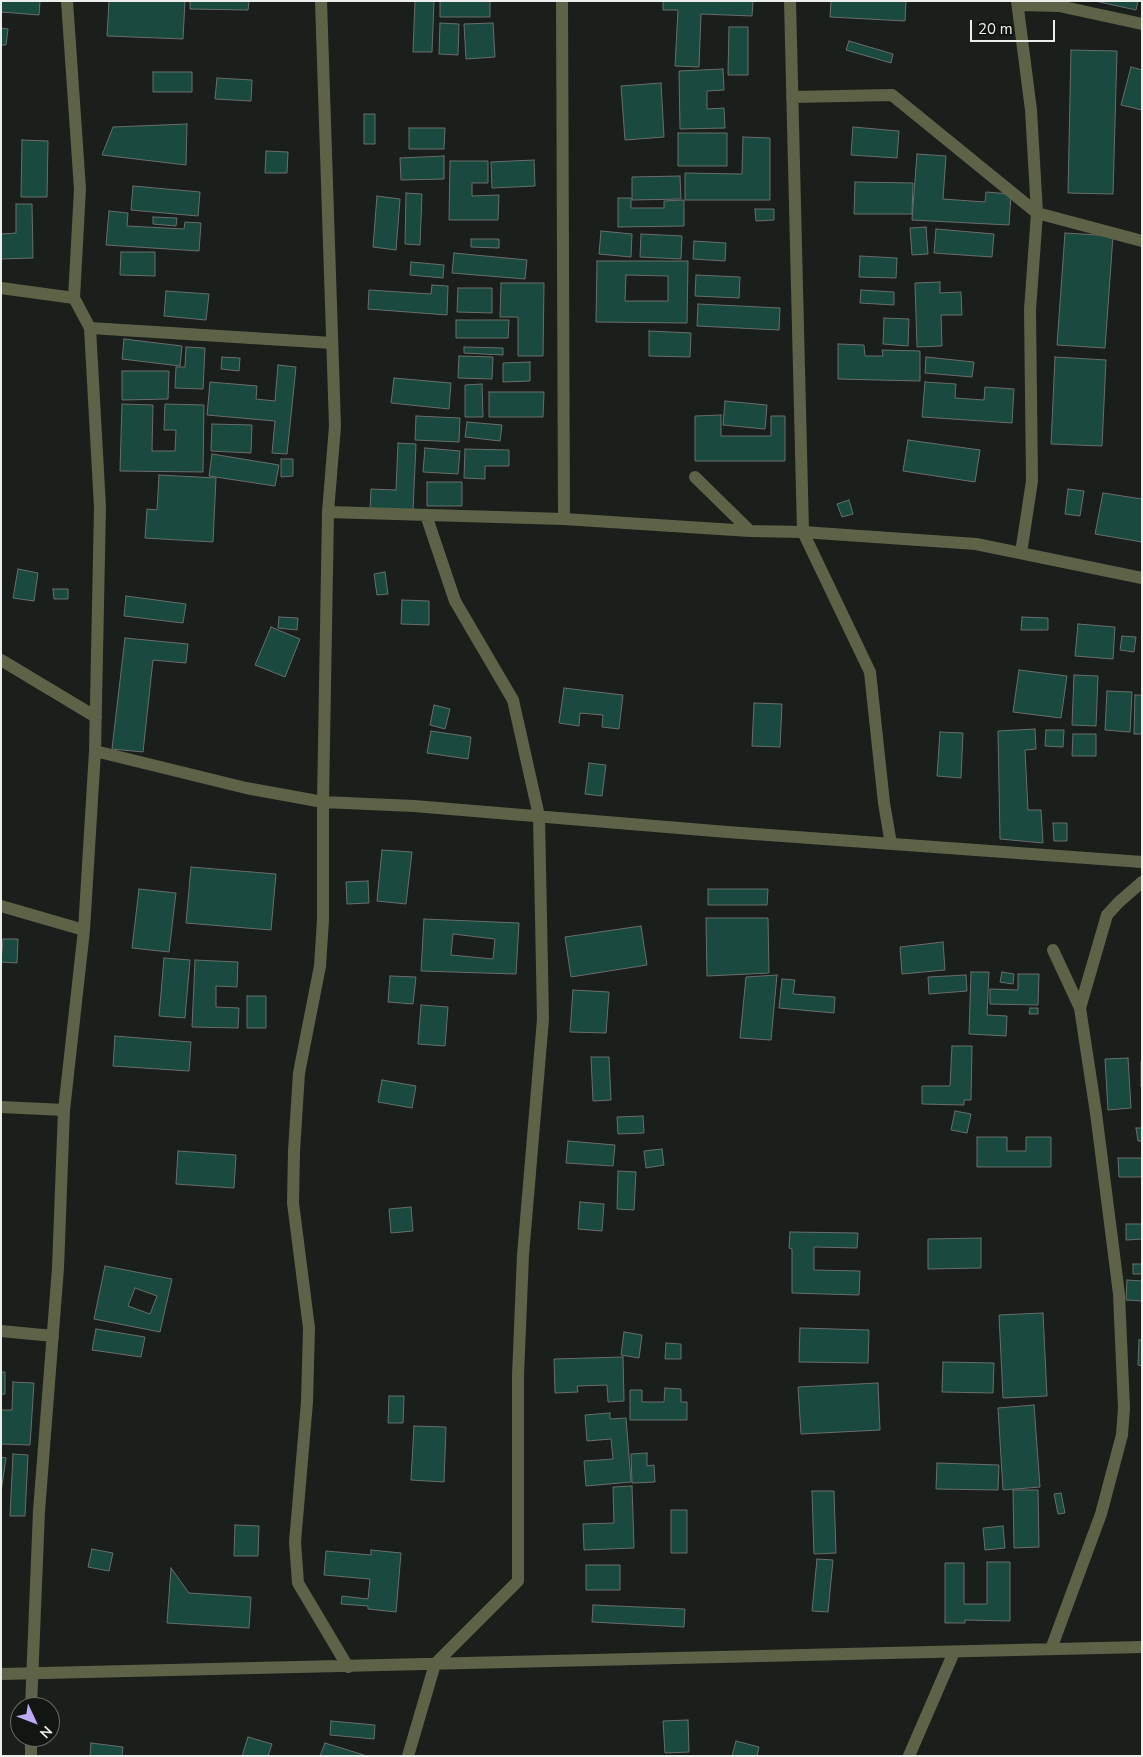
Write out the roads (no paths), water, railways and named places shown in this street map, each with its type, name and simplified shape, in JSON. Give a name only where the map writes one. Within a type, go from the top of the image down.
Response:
[{"type":"street","points":[[31,1697],[39,1511],[58,1268],[64,1110],[84,930],[96,717],[100,507],[90,328],[74,298],[80,189],[67,1]]},
{"type":"street","points":[[321,1],[335,426],[328,512],[323,802],[324,920],[320,966],[299,1072],[294,1151],[293,1203],[309,1328],[307,1402],[295,1542],[298,1582],[348,1666]]},
{"type":"street","points":[[562,1],[564,519]]},
{"type":"street","points":[[790,1],[803,532],[870,672],[884,802],[891,844]]},
{"type":"street","points":[[1021,553],[1032,480],[1030,310],[1037,213],[1031,110],[1018,3],[1059,6],[1142,24]]},
{"type":"street","points":[[792,97],[892,96],[1037,213],[1142,242]]},
{"type":"street","points":[[1,288],[74,298]]},
{"type":"street","points":[[90,328],[332,343]]},
{"type":"street","points":[[695,477],[750,531]]},
{"type":"street","points":[[328,512],[564,519],[976,544],[1142,578]]},
{"type":"street","points":[[408,1756],[434,1664],[518,1581],[518,1376],[523,1255],[543,1019],[539,816],[513,700],[455,601],[426,515]]},
{"type":"street","points":[[1,660],[96,717]]},
{"type":"street","points":[[95,751],[246,788],[323,802],[414,806],[1142,862]]},
{"type":"street","points":[[1080,1008],[1107,915],[1142,882]]},
{"type":"street","points":[[1,906],[84,930]]},
{"type":"street","points":[[1051,1649],[1101,1514],[1122,1435],[1124,1408],[1118,1294],[1096,1113],[1080,1008],[1053,950]]},
{"type":"street","points":[[1,1107],[64,1110]]},
{"type":"street","points":[[1,1331],[53,1336]]},
{"type":"street","points":[[1,1674],[1142,1647]]},
{"type":"street","points":[[909,1756],[954,1652]]}]
